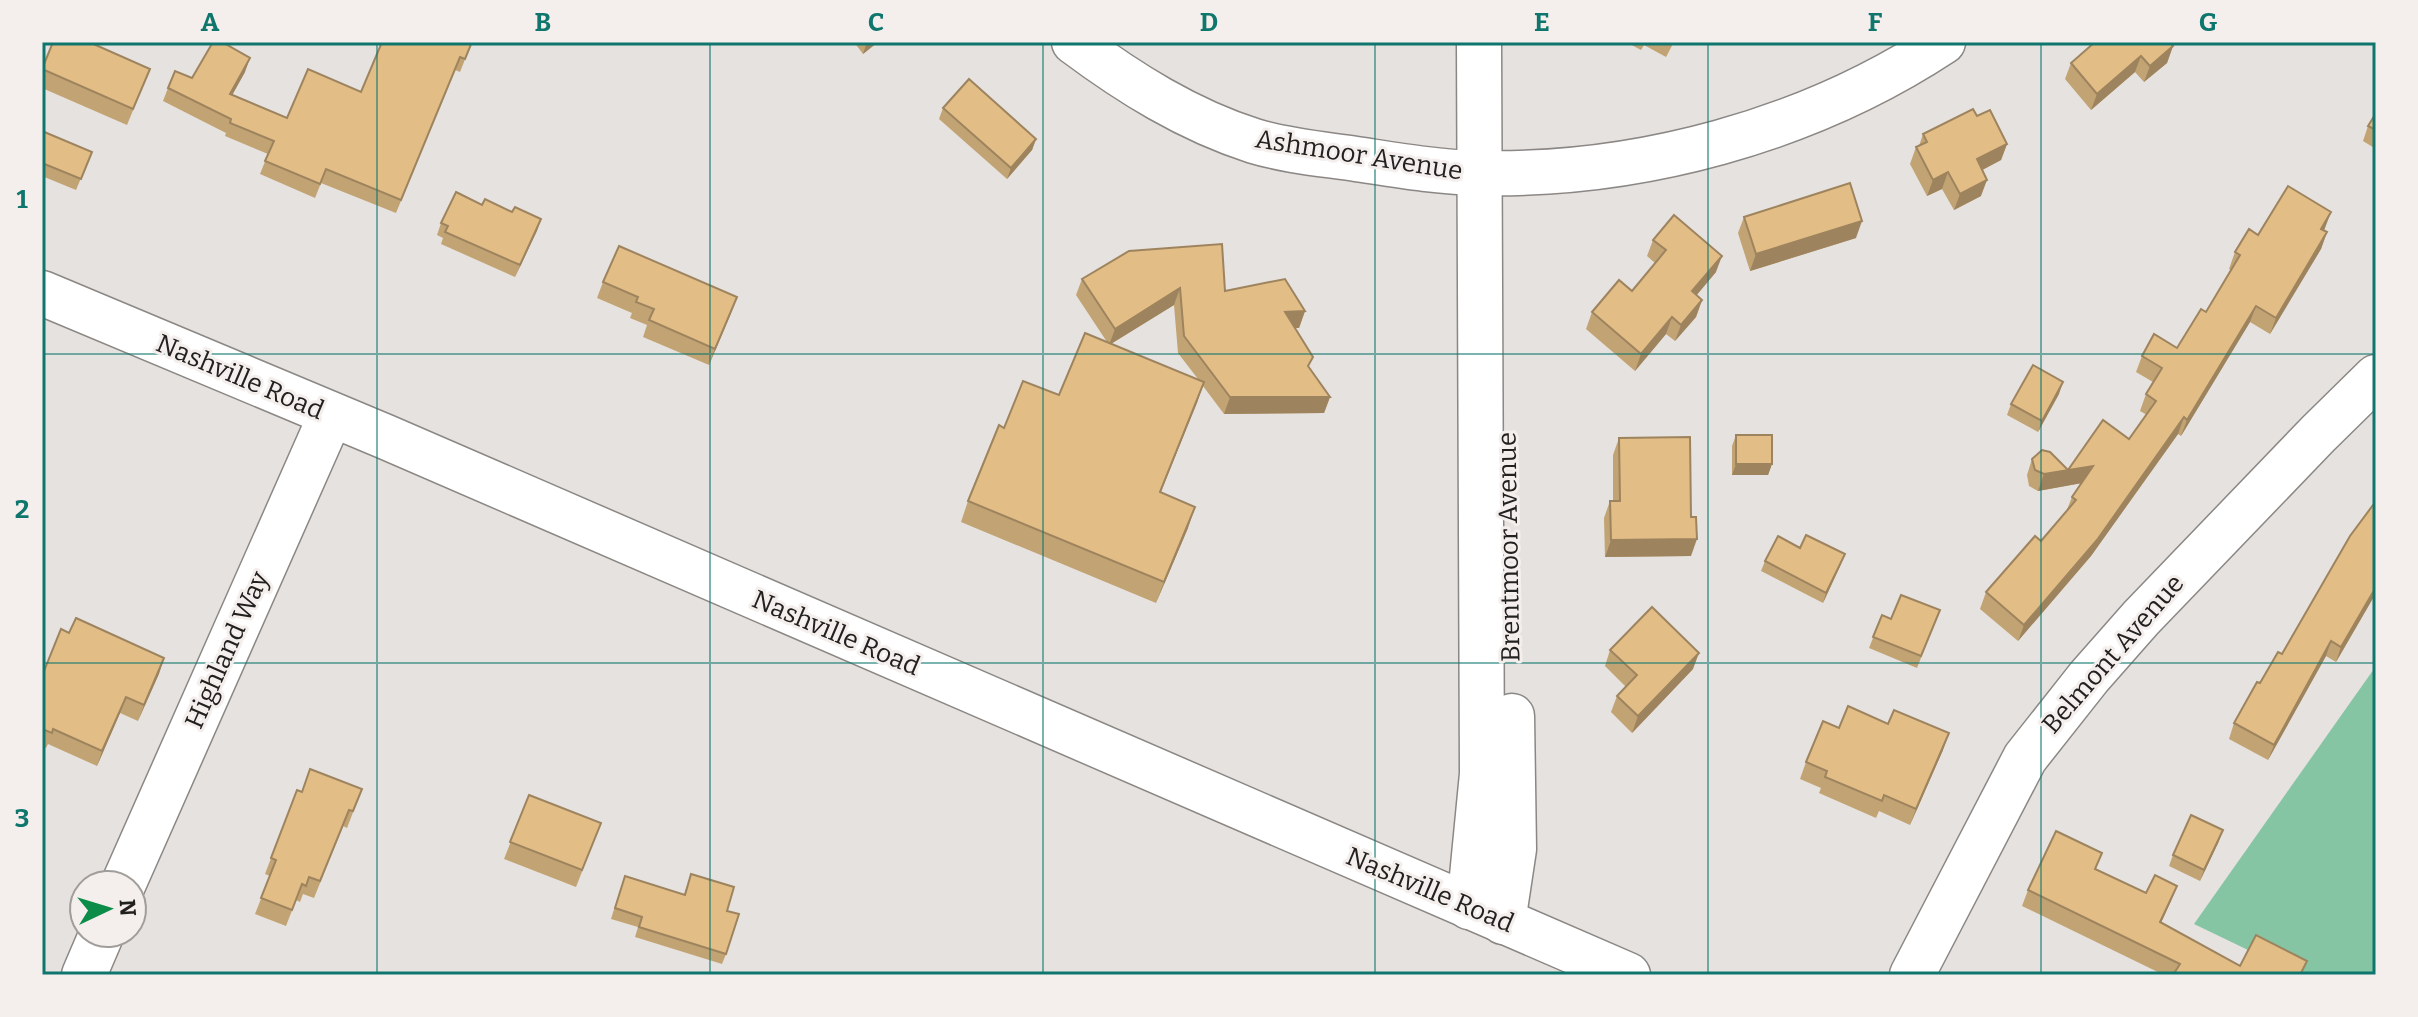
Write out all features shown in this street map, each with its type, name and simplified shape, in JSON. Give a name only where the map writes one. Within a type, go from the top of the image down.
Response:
[{"type":"street","name":"Ashmoor Avenue","points":[[1074,42],[1124,80],[1180,110],[1254,141],[1416,168],[1478,173],[1604,165],[1700,148],[1806,112],[1917,59],[1943,42]]},
{"type":"street","name":"Brentmoor Avenue","points":[[1479,42],[1482,774],[1486,915]]},
{"type":"street","name":"Nashville Road","points":[[42,293],[1628,975]]},
{"type":"street","name":"Belmont Avenue","points":[[1912,975],[2034,746],[2089,677],[2178,578],[2376,377]]},
{"type":"street","name":"Highland Way","points":[[130,869],[331,415]]},
{"type":"street","points":[[84,975],[95,949]]},
{"type":"green space","points":[[2376,666],[2376,975],[2300,975],[2194,924]]},
{"type":"building","points":[[53,42],[89,42],[150,69],[133,109],[42,69]]},
{"type":"building","points":[[213,42],[222,42],[250,58],[230,94],[287,118],[308,69],[361,92],[382,42],[472,42],[465,59],[460,57],[401,200],[326,169],[320,184],[265,161],[274,141],[230,123],[231,119],[168,88],[175,71],[192,78]]},
{"type":"building","points":[[2095,42],[2169,42],[2173,46],[2150,66],[2141,56],[2097,94],[2071,63]]},
{"type":"building","points":[[969,79],[1036,139],[1011,168],[943,108]]},
{"type":"building","points":[[1973,109],[1977,116],[1990,110],[2007,144],[1977,159],[1987,180],[1960,194],[1948,172],[1933,180],[1916,147],[1927,142],[1923,134]]},
{"type":"building","points":[[2376,113],[2376,130],[2368,126]]},
{"type":"building","points":[[42,131],[92,152],[81,179],[42,163]]},
{"type":"building","points":[[1850,183],[1862,221],[1756,254],[1744,217]]},
{"type":"building","points":[[2288,186],[2331,212],[2321,229],[2327,232],[2276,318],[2256,306],[2187,420],[2184,417],[2097,540],[2024,625],[1986,592],[2035,536],[2041,541],[2076,500],[2072,497],[2093,466],[2044,474],[2035,470],[2032,459],[2042,450],[2050,452],[2068,470],[2103,420],[2129,439],[2156,401],[2146,394],[2162,368],[2142,356],[2154,334],[2177,348],[2201,309],[2206,312],[2240,255],[2235,252],[2249,229],[2258,235]]},
{"type":"building","points":[[456,192],[482,205],[485,199],[512,212],[515,207],[541,219],[520,265],[445,232],[448,226],[441,223]]},
{"type":"building","points":[[1674,215],[1722,256],[1692,291],[1702,300],[1681,325],[1672,317],[1641,354],[1592,312],[1619,280],[1632,291],[1666,250],[1653,240]]},
{"type":"building","points":[[1222,244],[1225,291],[1285,279],[1305,311],[1285,312],[1313,357],[1308,366],[1330,397],[1230,397],[1184,336],[1180,288],[1115,329],[1082,279],[1129,251]]},
{"type":"building","points":[[619,246],[737,297],[715,349],[649,320],[654,309],[636,302],[638,297],[603,282]]},
{"type":"building","points":[[1085,333],[1204,382],[1160,492],[1195,507],[1164,582],[968,501],[999,425],[1004,428],[1023,381],[1059,395]]},
{"type":"building","points":[[2033,365],[2063,382],[2042,421],[2011,404]]},
{"type":"building","points":[[1736,435],[1772,435],[1772,464],[1736,464]]},
{"type":"building","points":[[1690,437],[1691,517],[1696,517],[1697,539],[1611,540],[1610,501],[1620,501],[1619,438]]},
{"type":"building","points":[[2376,501],[2376,587],[2341,647],[2331,641],[2274,745],[2234,723],[2257,682],[2260,683],[2278,652],[2282,654],[2350,536]]},
{"type":"building","points":[[1806,535],[1845,554],[1826,593],[1765,561],[1778,536],[1800,548]]},
{"type":"building","points":[[1901,595],[1940,610],[1921,656],[1873,637],[1882,615],[1891,619]]},
{"type":"building","points":[[1652,607],[1699,653],[1638,716],[1617,696],[1637,675],[1610,650]]},
{"type":"building","points":[[76,618],[164,658],[144,705],[126,697],[102,751],[53,729],[52,733],[42,729],[42,676],[61,629],[69,633]]},
{"type":"building","points":[[1848,706],[1888,724],[1894,710],[1949,733],[1916,809],[1884,795],[1882,801],[1825,777],[1827,771],[1806,762],[1823,721],[1839,728]]},
{"type":"building","points":[[310,769],[362,789],[353,811],[349,810],[320,881],[309,877],[306,886],[302,884],[292,910],[261,898],[276,860],[271,858],[297,790],[302,792]]},
{"type":"building","points":[[529,795],[601,823],[582,870],[510,842]]},
{"type":"building","points":[[2191,815],[2223,830],[2204,870],[2173,855]]},
{"type":"building","points":[[2056,831],[2102,853],[2095,869],[2146,893],[2155,875],[2177,886],[2160,922],[2240,966],[2256,935],[2307,961],[2300,975],[2173,975],[2180,964],[2028,890]]},
{"type":"building","points":[[691,874],[734,887],[727,911],[739,914],[726,954],[639,927],[642,917],[615,908],[625,876],[685,895]]}]
